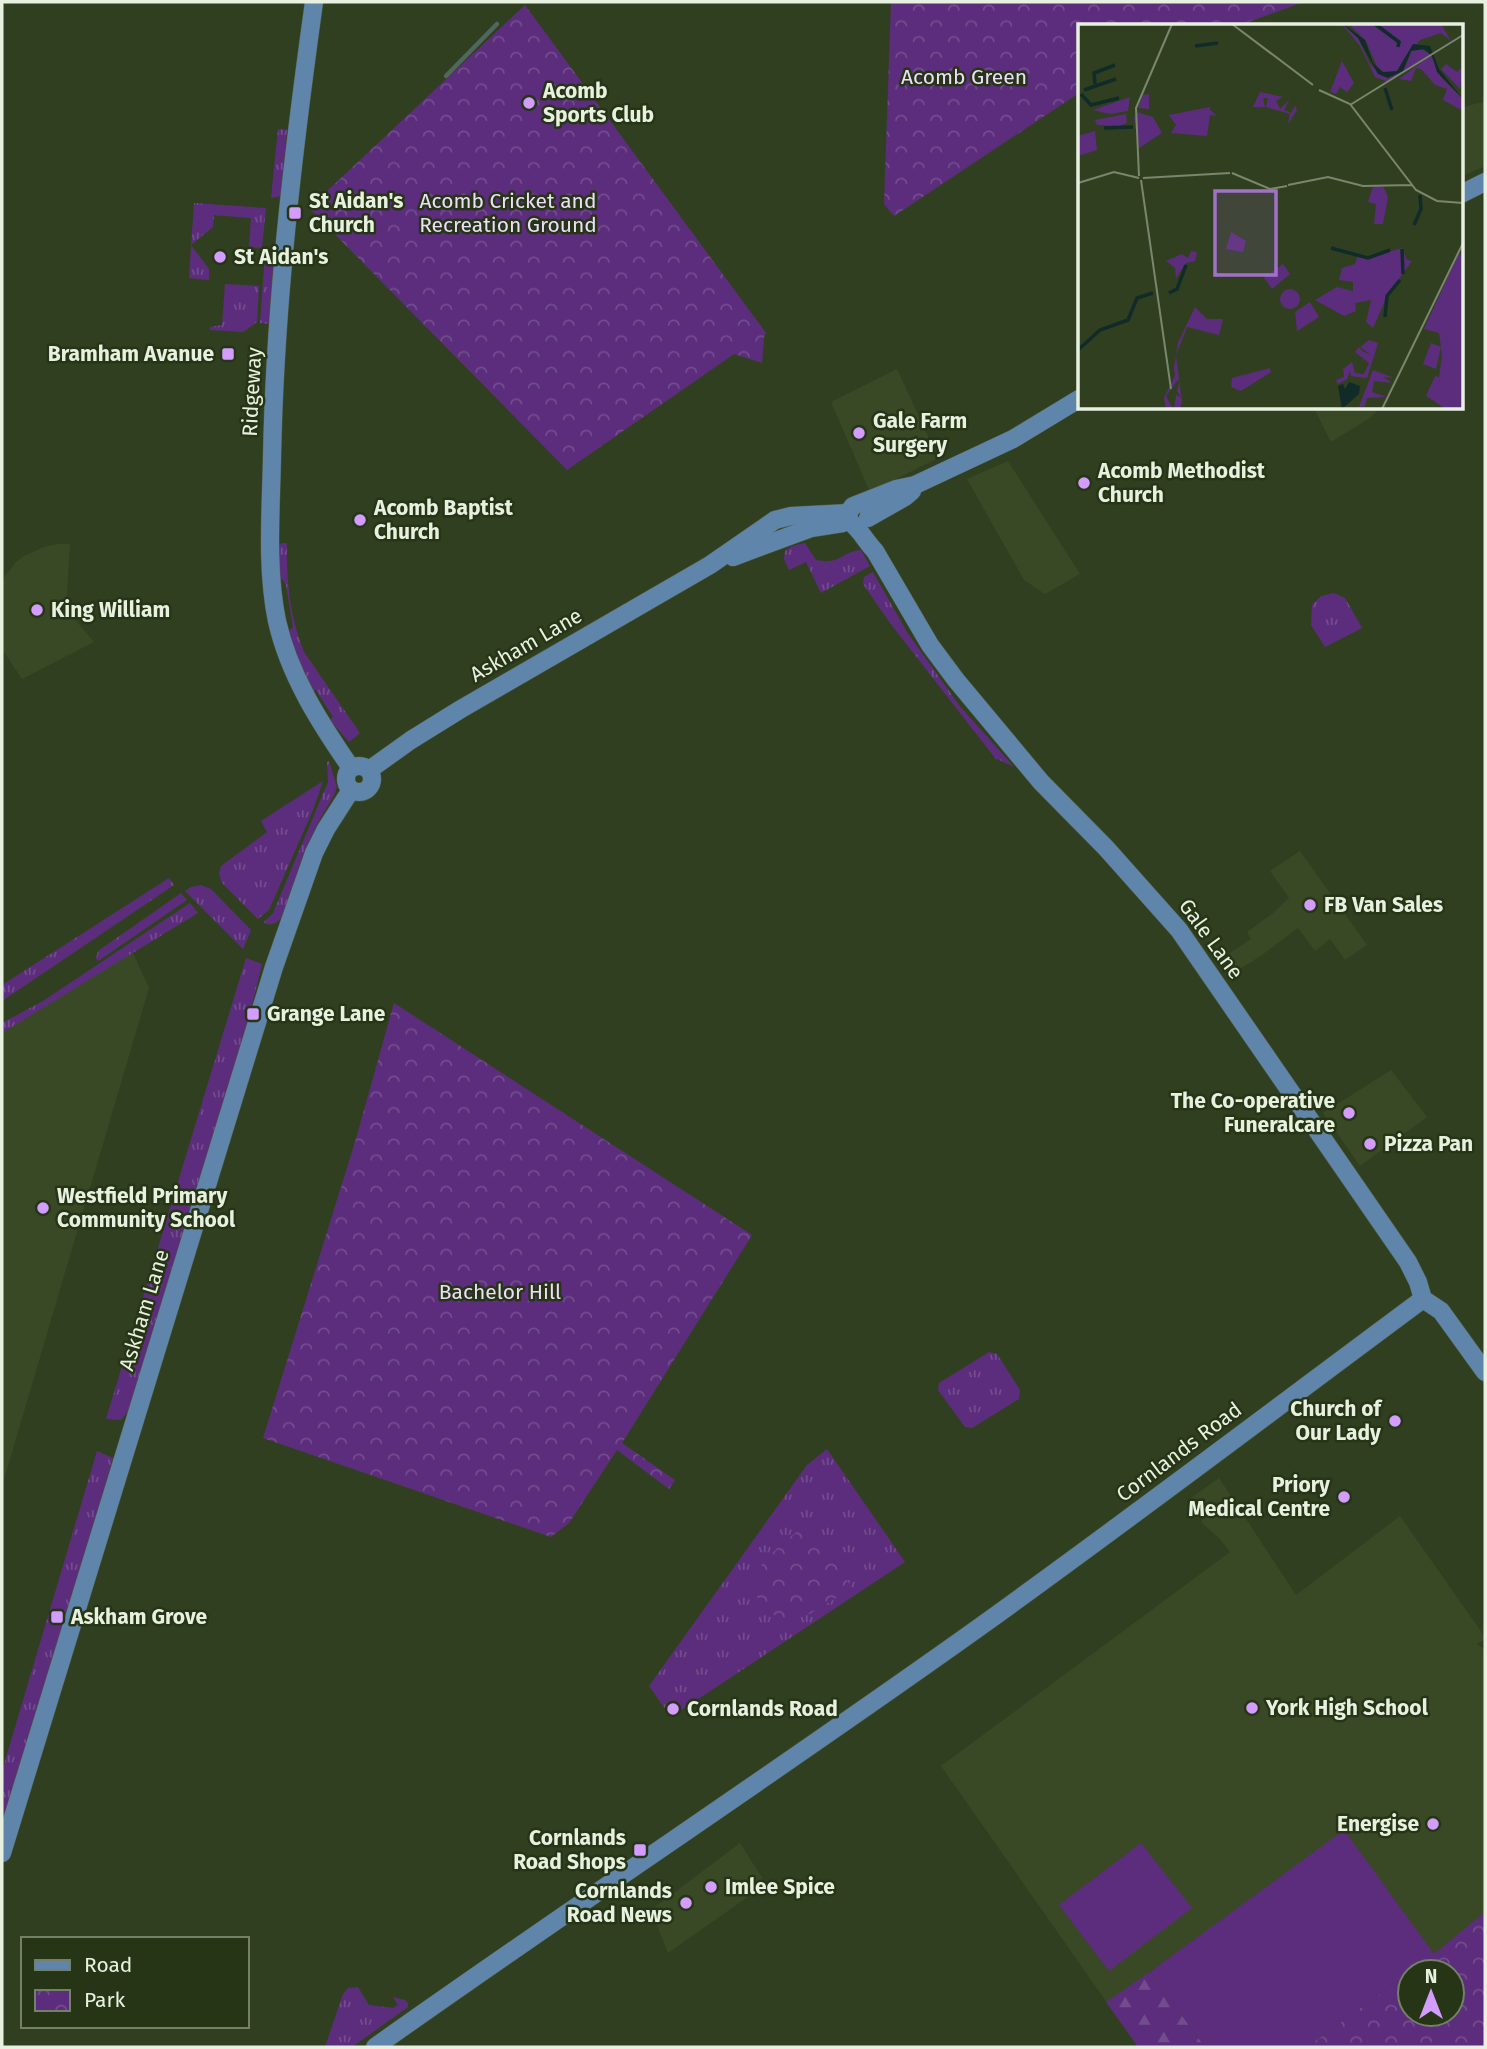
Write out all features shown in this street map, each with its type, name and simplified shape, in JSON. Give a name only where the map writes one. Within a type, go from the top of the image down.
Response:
[{"type":"street","name":"Ridgeway","points":[[314,2],[297,127],[280,309],[272,434],[270,565],[277,621],[295,674],[306,697],[360,769]]},
{"type":"street","points":[[1462,194],[1485,182]]},
{"type":"street","name":"Askham Lane","points":[[2,1853],[274,967],[314,853],[326,830],[351,790],[359,792],[370,786],[372,778],[360,769],[710,565],[811,528],[858,518],[897,489],[915,485],[1013,439],[1078,400]]},
{"type":"street","name":"Gale Lane","points":[[858,518],[865,542],[875,551],[930,645],[1041,782],[1106,848],[1179,930],[1408,1262],[1423,1299],[1441,1311],[1485,1372]]},
{"type":"street","name":"Cornlands Road","points":[[375,2047],[983,1625],[1423,1299]]},
{"type":"shaded area","points":[[1485,101],[1485,166],[1462,177],[1462,108]]},
{"type":"shaded area","points":[[897,369],[938,458],[870,492],[831,402]]},
{"type":"shaded area","points":[[1315,410],[1379,410],[1368,419],[1331,442]]},
{"type":"shaded area","points":[[1008,461],[1080,574],[1045,594],[1024,580],[967,479]]},
{"type":"shaded area","points":[[58,544],[70,544],[66,609],[94,642],[22,679],[2,649],[2,580],[24,556]]},
{"type":"shaded area","points":[[1300,851],[1367,945],[1345,960],[1330,939],[1315,951],[1298,928],[1227,977],[1219,960],[1251,939],[1247,932],[1289,898],[1270,871]]},
{"type":"shaded area","name":"Westfield Primary Community School","points":[[132,951],[149,988],[2,1486],[2,1033]]},
{"type":"shaded area","points":[[1391,1070],[1427,1117],[1360,1166],[1323,1113]]},
{"type":"shaded area","name":"York High School","points":[[1219,1478],[1296,1595],[1400,1516],[1485,1637],[1477,1644],[1485,1650],[1485,2047],[1138,2047],[941,1766],[1230,1552],[1201,1522],[1203,1519],[1188,1500]]},
{"type":"shaded area","points":[[740,1843],[766,1884],[668,1953],[651,1910]]},
{"type":"green space","name":"Acomb Green","points":[[891,2],[1304,2],[1243,24],[1078,24],[1078,94],[894,216],[884,204]]},
{"type":"green space","name":"Acomb Cricket and Recreation Ground","points":[[525,5],[766,333],[762,363],[734,354],[567,470],[309,208]]},
{"type":"green space","points":[[278,129],[287,130],[281,196],[271,198]]},
{"type":"green space","points":[[194,203],[266,208],[262,248],[249,247],[251,218],[214,215],[213,227],[191,245]]},
{"type":"green space","points":[[191,245],[209,269],[209,280],[189,278]]},
{"type":"green space","points":[[265,254],[275,254],[270,324],[260,323]]},
{"type":"green space","points":[[225,284],[259,286],[257,322],[243,332],[210,330],[210,327],[222,325]]},
{"type":"green space","points":[[287,543],[290,599],[299,639],[304,652],[360,733],[349,742],[330,720],[333,717],[316,690],[312,692],[297,660],[288,632],[293,627],[286,585],[279,579],[278,546]]},
{"type":"green space","points":[[805,543],[816,560],[836,560],[861,550],[870,566],[821,593],[806,562],[789,570],[784,559],[785,551]]},
{"type":"green space","points":[[873,572],[907,632],[959,705],[1014,767],[995,758],[890,623],[863,584],[864,577]]},
{"type":"green space","points":[[1334,593],[1345,598],[1362,628],[1325,647],[1311,625],[1312,605],[1321,596]]},
{"type":"green space","points":[[329,761],[337,787],[334,795],[303,855],[282,917],[274,924],[263,923],[273,913],[328,782]]},
{"type":"green space","points":[[323,781],[269,910],[258,919],[222,883],[219,874],[221,866],[267,832],[261,821]]},
{"type":"green space","points":[[169,878],[174,885],[2,1001],[2,985]]},
{"type":"green space","points":[[201,885],[211,889],[251,930],[243,949],[185,891]]},
{"type":"green space","points":[[181,893],[187,900],[98,961],[96,959],[98,951]]},
{"type":"green space","points":[[190,903],[198,913],[2,1033],[2,1023],[43,1001]]},
{"type":"green space","points":[[246,958],[262,964],[242,1047],[129,1410],[121,1420],[106,1419]]},
{"type":"green space","name":"Bachelor Hill","points":[[394,1003],[752,1235],[622,1443],[675,1480],[669,1489],[617,1450],[569,1523],[551,1537],[263,1438],[355,1142]]},
{"type":"green space","points":[[989,1352],[997,1354],[1020,1390],[1019,1399],[972,1428],[965,1427],[938,1390],[939,1383]]},
{"type":"green space","points":[[827,1449],[905,1562],[671,1717],[649,1686],[807,1465]]},
{"type":"green space","points":[[97,1451],[113,1458],[2,1830],[2,1771]]},
{"type":"green space","points":[[799,1530],[820,1538],[852,1588],[810,1614],[778,1619],[754,1594],[757,1570],[779,1546]]},
{"type":"green space","points":[[1344,1830],[1434,1954],[1429,1958],[1396,1958],[1396,1982],[1307,2047],[1205,2047],[1150,1972]]},
{"type":"green space","points":[[1141,1843],[1192,1908],[1109,1971],[1059,1905]]},
{"type":"green space","points":[[1485,1912],[1485,2047],[1307,2047],[1396,1982],[1396,2028],[1466,2028],[1466,1958],[1429,1958]]},
{"type":"green space","points":[[1150,1972],[1205,2047],[1138,2047],[1106,2002]]},
{"type":"green space","points":[[358,1987],[369,2005],[393,2008],[398,2005],[393,1997],[405,2000],[408,2007],[352,2047],[325,2047],[343,1994],[348,1988]]},
{"type":"waterway","points":[[446,76],[497,24]]},
{"type":"place","name":"Acomb Sports Club","points":[[529,103]]},
{"type":"place","name":"St Aidan's Church","points":[[295,213]]},
{"type":"place","name":"St Aidan's","points":[[220,257]]},
{"type":"place","name":"Bramham Avanue","points":[[228,354]]},
{"type":"place","name":"Gale Farm Surgery","points":[[859,433]]},
{"type":"place","name":"Acomb Methodist Church","points":[[1084,483]]},
{"type":"place","name":"Acomb Baptist Church","points":[[360,520]]},
{"type":"place","name":"King William","points":[[37,610]]},
{"type":"place","name":"FB Van Sales","points":[[1310,905]]},
{"type":"place","name":"Grange Lane","points":[[253,1014]]},
{"type":"place","name":"The Co-operative Funeralcare","points":[[1349,1113]]},
{"type":"place","name":"Pizza Pan","points":[[1370,1144]]},
{"type":"place","name":"Westfield Primary Community School","points":[[43,1208]]},
{"type":"place","name":"Church of Our Lady","points":[[1395,1421]]},
{"type":"place","name":"Priory Medical Centre","points":[[1344,1497]]},
{"type":"place","name":"Askham Grove","points":[[57,1617]]},
{"type":"place","name":"York High School","points":[[1252,1708]]},
{"type":"place","name":"Cornlands Road","points":[[673,1709]]},
{"type":"place","name":"Energise","points":[[1433,1824]]},
{"type":"place","name":"Cornlands Road Shops","points":[[640,1850]]},
{"type":"place","name":"Imlee Spice","points":[[711,1887]]},
{"type":"place","name":"Cornlands Road News","points":[[686,1903]]}]
